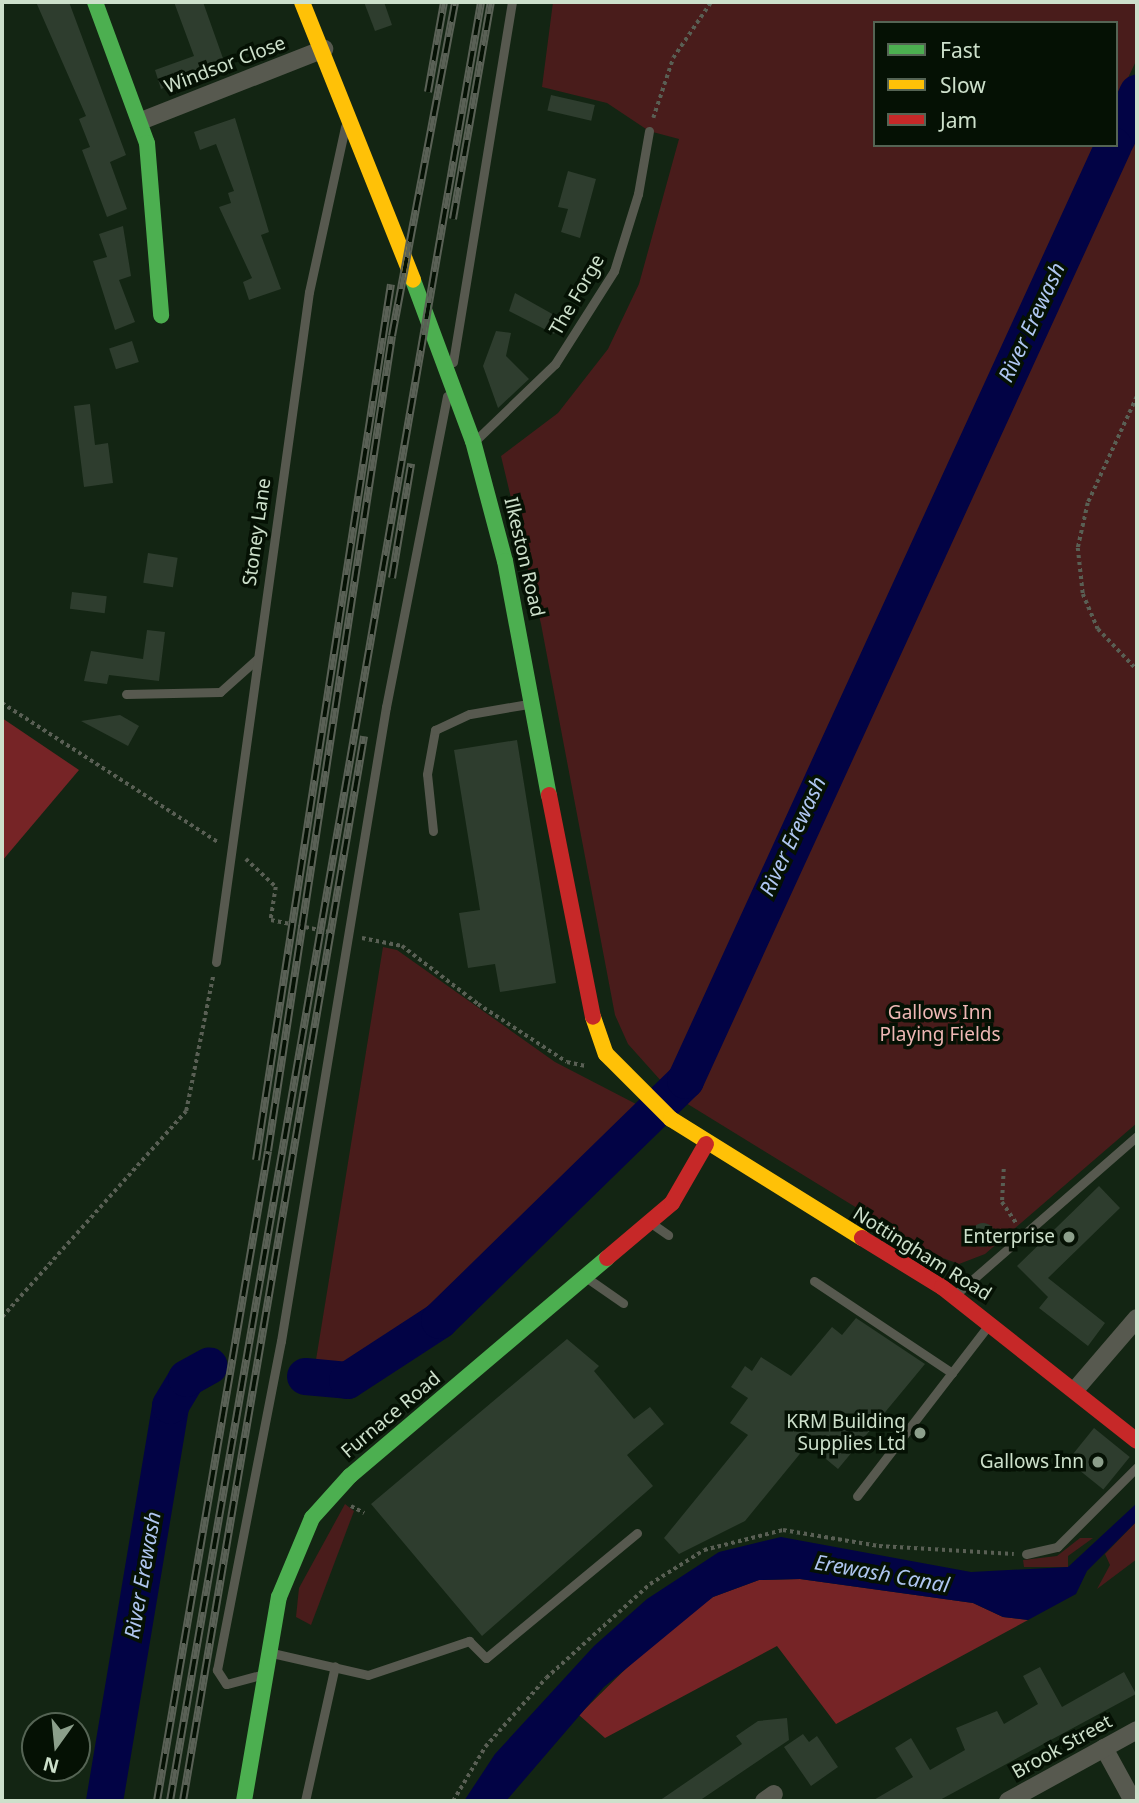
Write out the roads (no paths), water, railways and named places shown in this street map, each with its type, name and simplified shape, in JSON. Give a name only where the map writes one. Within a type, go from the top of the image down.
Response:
[{"type":"main road","points":[[95,2],[141,121],[161,315]]},
{"type":"main road","name":"Ilkeston Road","points":[[302,2],[350,110],[471,434],[533,703],[589,1006],[612,1064],[643,1096],[671,1119]]},
{"type":"main road","name":"Nottingham Road","points":[[671,1119],[706,1144],[955,1296],[1137,1441]]},
{"type":"main road","name":"Furnace Road","points":[[244,1801],[265,1674],[286,1573],[320,1507],[680,1194],[706,1144]]},
{"type":"street","name":"Windsor Close","points":[[141,121],[324,49]]},
{"type":"street","points":[[1075,1390],[1137,1318]]},
{"type":"street","name":"Brook Street","points":[[1008,1801],[1137,1730]]},
{"type":"street","points":[[1104,1748],[1133,1801]]},
{"type":"lane","points":[[265,1674],[226,1684],[217,1670],[281,1342],[513,2]]},
{"type":"lane","name":"Stoney Lane","points":[[216,962],[309,292],[350,110]]},
{"type":"lane","name":"The Forge","points":[[471,434],[555,364],[614,271],[638,194],[649,131]]},
{"type":"lane","points":[[127,694],[220,692],[258,658]]},
{"type":"lane","points":[[433,831],[427,774],[435,730],[470,713],[533,703]]},
{"type":"lane","points":[[955,1296],[1137,1136]]},
{"type":"lane","points":[[649,1222],[668,1235]]},
{"type":"lane","points":[[586,1277],[623,1303]]},
{"type":"lane","points":[[814,1281],[952,1373]]},
{"type":"lane","points":[[857,1496],[990,1322]]},
{"type":"lane","points":[[1026,1554],[1057,1547],[1137,1467]]},
{"type":"lane","points":[[269,1653],[368,1675],[470,1641],[486,1658],[637,1532]]},
{"type":"lane","points":[[306,1801],[335,1666]]},
{"type":"water","name":"Erewash Canal","points":[[1137,1503],[1137,1521],[1087,1571],[1076,1594],[1028,1620],[1003,1617],[973,1603],[800,1579],[759,1580],[713,1597],[604,1687],[506,1801],[464,1801],[495,1754],[594,1646],[647,1599],[719,1552],[781,1537],[971,1572],[1068,1567]]},
{"type":"waterway","name":"River Erewash","points":[[1118,135],[1137,93]]},
{"type":"waterway","name":"River Erewash","points":[[305,1376],[347,1380],[439,1320],[685,1080],[1112,147]]},
{"type":"waterway","name":"River Erewash","points":[[104,1801],[170,1405],[186,1378],[209,1365]]},
{"type":"railway","points":[[428,92],[444,2]]},
{"type":"railway","points":[[157,1801],[268,1151],[392,336],[455,2]]},
{"type":"railway","points":[[170,1801],[481,2]]},
{"type":"railway","points":[[453,219],[491,2]]},
{"type":"railway","points":[[256,1160],[391,284]]},
{"type":"railway","points":[[392,578],[411,464]]},
{"type":"railway","points":[[183,1801],[364,736]]},
{"type":"place","name":"Enterprise","points":[[1069,1237]]},
{"type":"place","name":"KRM Building Supplies Ltd","points":[[920,1433]]},
{"type":"place","name":"Gallows Inn","points":[[1098,1462]]},
{"type":"park label","name":"Gallows Inn Playing Fields","points":[[940,1024]]}]
